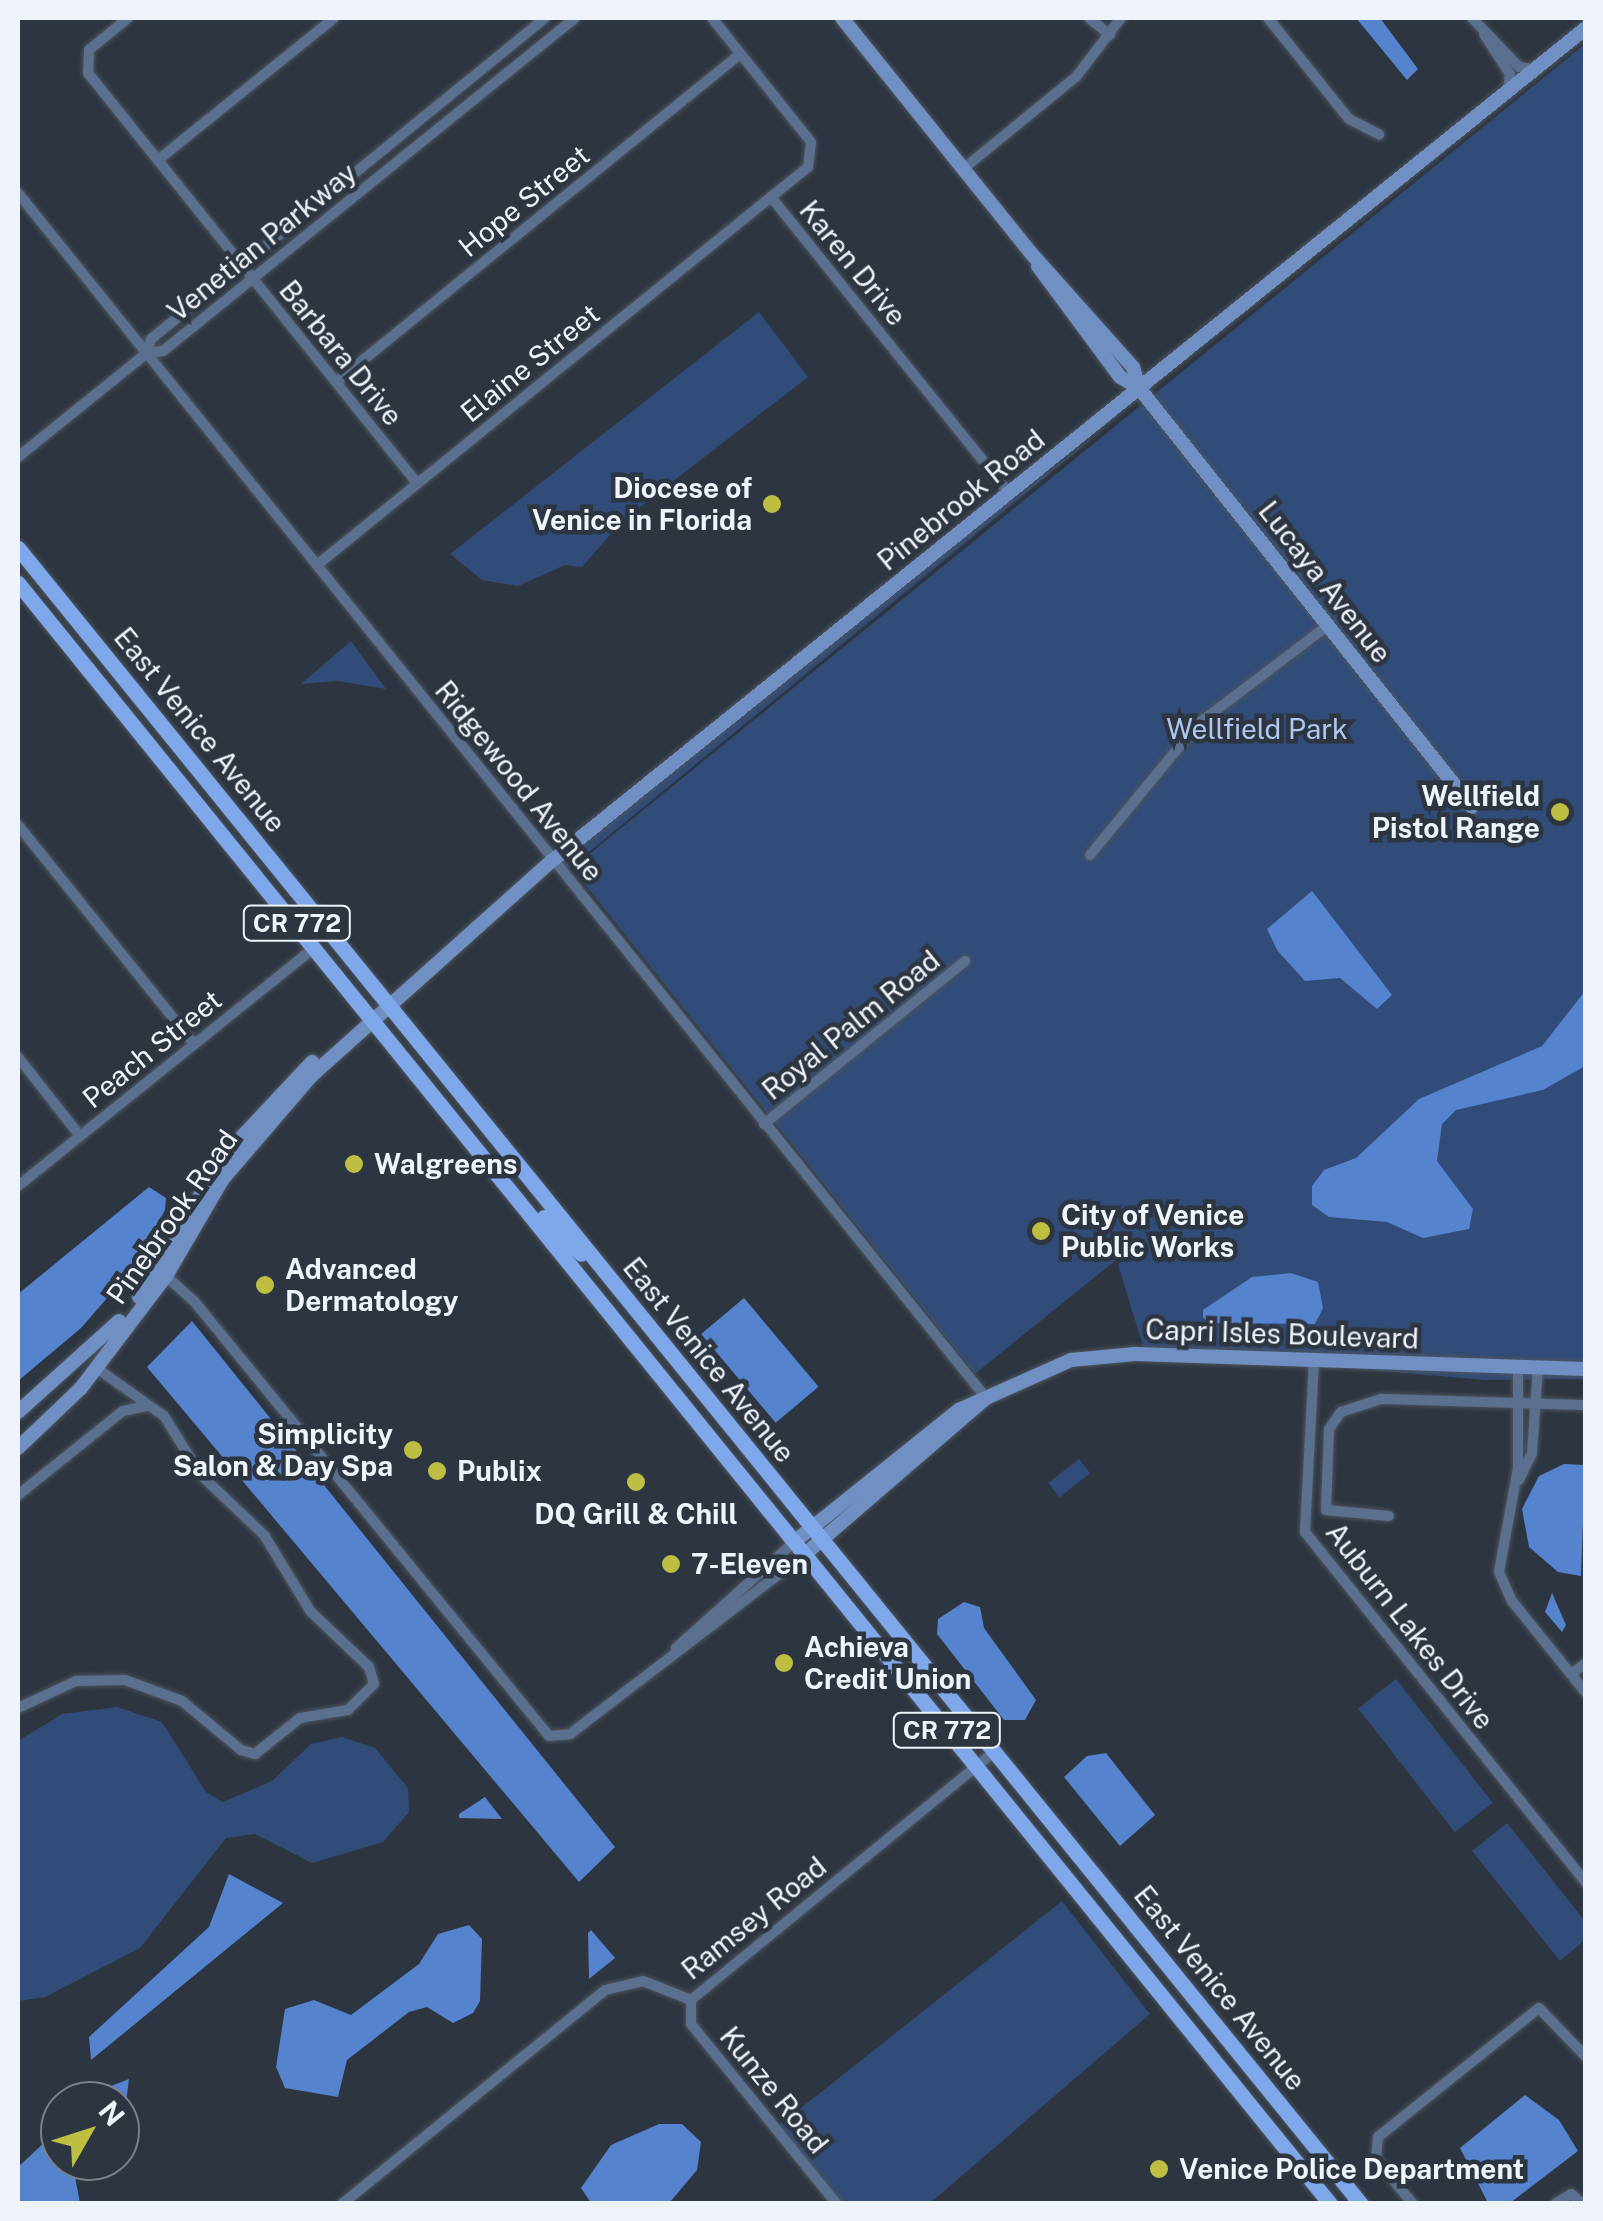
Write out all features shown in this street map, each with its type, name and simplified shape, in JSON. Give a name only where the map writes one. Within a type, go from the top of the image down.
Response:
[{"type":"main road","name":"East Venice Avenue","points":[[18,548],[1362,2204]]},
{"type":"main road","name":"East Venice Avenue","points":[[18,584],[1330,2204]]},
{"type":"main road","points":[[515,1195],[598,1262]]},
{"type":"main road","points":[[572,1266],[598,1275],[654,1343],[676,1358]]},
{"type":"main road","points":[[1090,1905],[1120,1928],[1203,2026],[1228,2037]]},
{"type":"street","name":"Barbara Drive","points":[[128,18],[92,46],[85,61],[90,77],[416,483]]},
{"type":"street","points":[[158,160],[334,18]]},
{"type":"street","name":"Venetian Parkway","points":[[545,18],[150,339],[147,353],[163,350],[575,18]]},
{"type":"street","name":"Karen Drive","points":[[712,18],[814,148],[808,167],[771,197],[1009,494]]},
{"type":"street","name":"Lucaya Avenue","points":[[842,18],[1030,252],[1120,377],[1140,388],[1472,807]]},
{"type":"street","points":[[1089,18],[1110,35]]},
{"type":"street","points":[[963,169],[1059,92],[1110,35],[1120,18]]},
{"type":"street","points":[[1268,18],[1350,118],[1379,134]]},
{"type":"street","points":[[1472,18],[1520,67],[1536,68]]},
{"type":"street","name":"Pinebrook Road","points":[[18,1412],[109,1334],[161,1265],[224,1156],[349,1032],[374,1020],[554,860],[1586,28]]},
{"type":"street","points":[[1481,29],[1510,74],[1506,93]]},
{"type":"street","points":[[504,51],[515,66]]},
{"type":"street","name":"Hope Street","points":[[336,382],[740,54]]},
{"type":"street","points":[[376,156],[388,169]]},
{"type":"street","name":"Ridgewood Avenue","points":[[18,193],[986,1398]]},
{"type":"street","name":"Elaine Street","points":[[317,565],[771,197]]},
{"type":"street","points":[[18,456],[147,353]]},
{"type":"street","points":[[1090,854],[1198,724],[1328,626]]},
{"type":"street","points":[[18,824],[194,1044]]},
{"type":"street","name":"Peach Street","points":[[18,1186],[315,946]]},
{"type":"street","name":"Royal Palm Road","points":[[764,1124],[965,961]]},
{"type":"street","points":[[18,1057],[80,1136]]},
{"type":"street","name":"Pinebrook Road","points":[[18,1448],[66,1405],[166,1276],[222,1180],[276,1106]]},
{"type":"street","points":[[166,1276],[188,1294],[545,1734],[565,1736],[799,1548]]},
{"type":"street","name":"Capri Isles Boulevard","points":[[799,1548],[810,1526],[939,1424],[1039,1370],[1100,1356],[1586,1369]]},
{"type":"street","name":"Auburn Lakes Drive","points":[[1314,1360],[1305,1532],[1586,1883]]},
{"type":"street","points":[[1516,1486],[1518,1366]]},
{"type":"street","points":[[1538,1367],[1532,1452],[1516,1486],[1500,1548],[1503,1586],[1586,1692]]},
{"type":"street","points":[[18,1708],[76,1682],[125,1680],[182,1700],[241,1750],[255,1754],[300,1718],[348,1710],[374,1684],[369,1668],[311,1612],[270,1542],[200,1474],[153,1408],[95,1368]]},
{"type":"street","points":[[123,1411],[124,1390]]},
{"type":"street","name":"Capri Isles Boulevard","points":[[799,1548],[822,1540],[986,1398]]},
{"type":"street","points":[[1389,1516],[1326,1510],[1329,1429],[1341,1412],[1381,1399],[1586,1404]]},
{"type":"street","points":[[18,1495],[123,1411],[153,1408]]},
{"type":"street","points":[[1572,1674],[1586,1663]]},
{"type":"street","name":"Ramsey Road","points":[[342,2204],[614,1985],[644,1980],[691,2000],[994,1752]]},
{"type":"street","name":"Kunze Road","points":[[691,2000],[692,2024],[837,2204]]},
{"type":"street","points":[[1413,2204],[1376,2159],[1378,2137],[1539,2008],[1586,2057]]},
{"type":"street","points":[[1555,2204],[1572,2194],[1583,2204]]},
{"type":"green space","name":"Wellfield Park","points":[[1585,44],[1585,1363],[1144,1349],[1118,1265],[1137,1243],[975,1374],[572,868]]},
{"type":"green space","points":[[759,312],[808,377],[623,520],[582,567],[565,565],[518,586],[482,580],[450,554]]},
{"type":"green space","points":[[1109,425],[567,870],[559,863],[956,543]]},
{"type":"green space","points":[[351,641],[386,689],[338,681],[301,684]]},
{"type":"green space","points":[[1338,1367],[1585,1375],[1585,1379],[1485,1380]]},
{"type":"green space","points":[[1079,1459],[1090,1473],[1059,1497],[1048,1483]]},
{"type":"green space","points":[[1396,1679],[1493,1803],[1455,1832],[1358,1709]]},
{"type":"green space","points":[[117,1707],[162,1722],[206,1792],[223,1802],[272,1781],[311,1744],[342,1737],[375,1748],[408,1788],[409,1812],[383,1842],[312,1863],[255,1834],[226,1838],[140,1948],[45,1997],[18,2001],[18,1741],[62,1714]]},
{"type":"green space","points":[[1507,1823],[1585,1921],[1585,1940],[1560,1961],[1472,1851]]},
{"type":"green space","points":[[1062,1901],[1150,2014],[930,2203],[832,2203],[772,2131]]},
{"type":"shaded area","points":[[1356,18],[1380,18],[1418,69],[1407,80]]},
{"type":"shaded area","points":[[1312,891],[1392,995],[1377,1009],[1340,978],[1305,981],[1277,950],[1267,929]]},
{"type":"shaded area","points":[[1585,991],[1585,1066],[1543,1090],[1456,1110],[1442,1124],[1437,1161],[1473,1209],[1469,1229],[1423,1238],[1387,1222],[1329,1217],[1312,1205],[1312,1186],[1324,1170],[1356,1158],[1419,1099],[1542,1046]]},
{"type":"shaded area","points":[[149,1187],[166,1198],[165,1210],[136,1265],[81,1328],[18,1381],[18,1294]]},
{"type":"shaded area","points":[[1291,1273],[1318,1282],[1323,1308],[1315,1324],[1208,1323],[1203,1317],[1203,1310],[1252,1277]]},
{"type":"shaded area","points":[[744,1298],[819,1387],[776,1423],[701,1334]]},
{"type":"shaded area","points":[[192,1321],[615,1847],[579,1882],[147,1367]]},
{"type":"shaded area","points":[[1564,1464],[1585,1465],[1581,1576],[1558,1572],[1529,1547],[1522,1509],[1539,1476]]},
{"type":"shaded area","points":[[1552,1593],[1566,1625],[1562,1632],[1545,1612]]},
{"type":"shaded area","points":[[964,1602],[980,1607],[984,1628],[1036,1700],[1025,1720],[1004,1720],[937,1634],[938,1619]]},
{"type":"shaded area","points":[[1106,1753],[1155,1815],[1120,1846],[1064,1777],[1087,1756]]},
{"type":"shaded area","points":[[485,1797],[502,1819],[459,1818],[459,1814]]},
{"type":"shaded area","points":[[229,1874],[283,1903],[91,2060],[89,2037],[209,1927]]},
{"type":"shaded area","points":[[469,1925],[482,1939],[480,2001],[473,2013],[453,2023],[427,2007],[409,2012],[347,2060],[338,2097],[285,2088],[276,2067],[285,2009],[314,2000],[351,2015],[419,1964],[438,1934]]},
{"type":"shaded area","points":[[591,1930],[615,1958],[589,1979],[588,1933]]},
{"type":"shaded area","points":[[1525,2095],[1559,2120],[1578,2151],[1510,2203],[1488,2203],[1460,2148]]},
{"type":"shaded area","points":[[659,2124],[682,2124],[701,2142],[697,2170],[671,2201],[591,2203],[581,2188],[611,2145]]},
{"type":"shaded area","points":[[40,2147],[40,2181],[76,2181],[80,2203],[18,2203],[18,2167]]},
{"type":"place","name":"Diocese of Venice in Florida","points":[[772,504]]},
{"type":"place","name":"Wellfield Pistol Range","points":[[1560,812]]},
{"type":"place","name":"Walgreens","points":[[354,1164]]},
{"type":"place","name":"City of Venice Public Works","points":[[1041,1231]]},
{"type":"place","name":"Advanced Dermatology","points":[[265,1285]]},
{"type":"place","name":"Simplicity Salon & Day Spa","points":[[413,1450]]},
{"type":"place","name":"Publix","points":[[437,1471]]},
{"type":"place","name":"DQ Grill & Chill","points":[[636,1482]]},
{"type":"place","name":"7-Eleven","points":[[671,1564]]},
{"type":"place","name":"Achieva Credit Union","points":[[784,1663]]},
{"type":"place","name":"Venice Police Department","points":[[1159,2169]]}]
